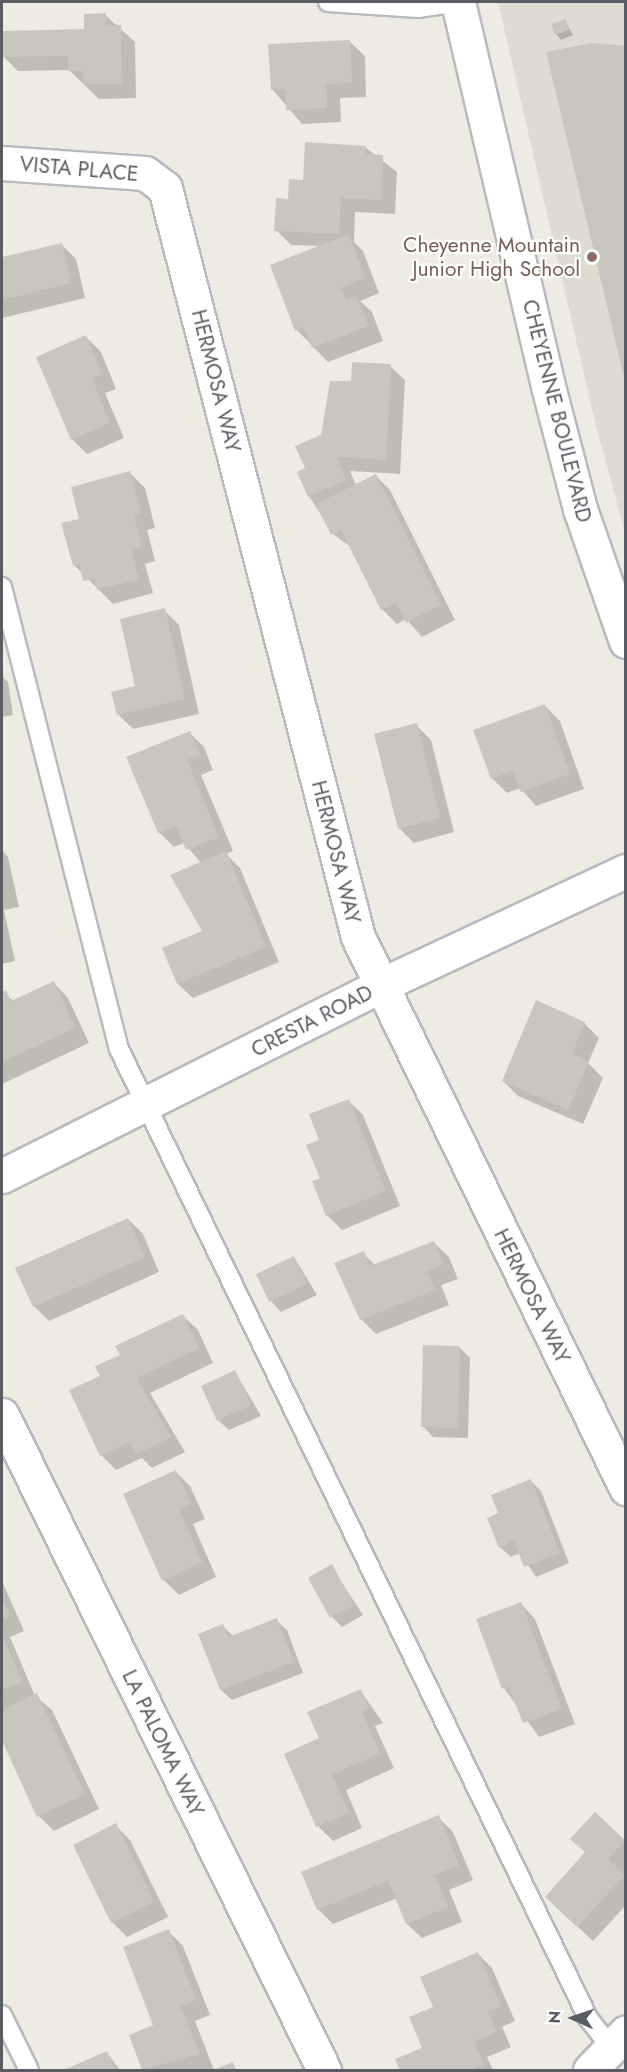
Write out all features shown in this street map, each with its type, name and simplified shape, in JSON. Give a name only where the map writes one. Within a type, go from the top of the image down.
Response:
[{"type":"street","name":"CHEYENNE BOULEVARD","points":[[459,2],[562,442],[626,641]]},
{"type":"street","name":"VISTA PLACE","points":[[2,163],[127,171],[155,178]]},
{"type":"street","name":"HERMOSA WAY","points":[[155,178],[171,202],[358,937],[626,1488]]},
{"type":"street","name":"CRESTA ROAD","points":[[2,1176],[146,1107],[381,985],[626,872]]},
{"type":"street","name":"LA PALOMA WAY","points":[[2,1415],[324,2070]]},
{"type":"lane","points":[[328,2],[418,8],[459,2]]},
{"type":"lane","points":[[2,587],[119,1049],[588,2018],[609,2050]]},
{"type":"lane","points":[[2,2015],[29,2070]]},
{"type":"shaded area","name":"Cheyenne Mountain Junior High School","points":[[498,2],[625,2],[625,533],[595,422]]},
{"type":"building","points":[[106,13],[106,26],[121,25],[122,84],[83,84],[83,71],[68,71],[68,56],[2,57],[2,31],[84,29],[84,14]]},
{"type":"building","points":[[566,19],[569,30],[555,35],[551,24]]},
{"type":"building","points":[[350,40],[352,83],[326,84],[327,108],[286,110],[285,89],[271,90],[268,44]]},
{"type":"building","points":[[591,43],[626,46],[625,381],[546,52]]},
{"type":"building","points":[[305,142],[366,146],[366,154],[383,155],[381,200],[341,198],[339,234],[274,231],[276,198],[288,199],[289,179],[303,180]]},
{"type":"building","points":[[349,234],[365,278],[341,288],[346,300],[357,296],[369,326],[312,348],[304,327],[295,331],[270,265]]},
{"type":"building","points":[[62,243],[71,283],[2,300],[2,257]]},
{"type":"building","points":[[86,335],[102,374],[92,378],[110,423],[71,440],[36,357]]},
{"type":"building","points":[[352,362],[391,364],[386,460],[337,457],[346,480],[308,497],[297,472],[305,468],[295,446],[321,435],[330,381],[351,381]]},
{"type":"building","points":[[130,471],[141,513],[134,515],[142,547],[131,549],[139,579],[97,590],[94,579],[83,581],[79,564],[73,566],[61,523],[79,519],[71,487]]},
{"type":"building","points":[[376,474],[441,605],[406,623],[396,602],[381,610],[341,530],[331,535],[316,504]]},
{"type":"building","points":[[165,608],[185,699],[117,715],[111,692],[135,686],[120,619]]},
{"type":"building","points":[[545,704],[570,774],[520,792],[513,771],[491,779],[473,730]]},
{"type":"building","points":[[417,723],[440,818],[398,829],[374,734]]},
{"type":"building","points":[[190,731],[200,755],[187,760],[219,837],[186,850],[176,826],[158,833],[126,757]]},
{"type":"building","points":[[226,851],[266,947],[177,984],[162,948],[202,931],[170,875]]},
{"type":"building","points":[[54,981],[75,1028],[2,1062],[2,992],[6,990],[11,1001]]},
{"type":"building","points":[[536,1000],[585,1022],[572,1054],[589,1062],[568,1110],[502,1081]]},
{"type":"building","points":[[349,1099],[386,1191],[326,1216],[312,1181],[320,1178],[306,1145],[319,1140],[309,1114]]},
{"type":"building","points":[[128,1218],[145,1257],[33,1307],[15,1268]]},
{"type":"building","points":[[434,1241],[444,1264],[427,1271],[435,1290],[360,1320],[334,1263],[364,1251],[370,1266]]},
{"type":"building","points":[[294,1256],[307,1284],[269,1302],[256,1274]]},
{"type":"building","points":[[183,1314],[199,1348],[137,1378],[171,1437],[136,1454],[130,1442],[100,1456],[69,1390],[100,1376],[95,1366],[120,1355],[115,1346]]},
{"type":"building","points":[[423,1345],[460,1346],[458,1428],[421,1427]]},
{"type":"building","points":[[235,1370],[251,1405],[217,1421],[201,1386]]},
{"type":"building","points":[[176,1470],[191,1504],[179,1509],[202,1562],[162,1581],[123,1494]]},
{"type":"building","points":[[531,1479],[560,1553],[524,1567],[514,1541],[499,1548],[487,1518],[498,1513],[491,1495]]},
{"type":"building","points":[[332,1564],[354,1605],[330,1618],[308,1578]]},
{"type":"building","points":[[2,1597],[10,1616],[2,1620]]},
{"type":"building","points":[[521,1602],[562,1709],[523,1723],[508,1686],[502,1689],[476,1619]]},
{"type":"building","points":[[277,1618],[294,1662],[220,1690],[198,1634],[223,1624],[228,1637]]},
{"type":"building","points":[[2,1635],[22,1682],[2,1690]]},
{"type":"building","points":[[361,1689],[369,1708],[362,1711],[380,1753],[332,1775],[349,1813],[316,1827],[284,1754],[319,1738],[307,1712]]},
{"type":"building","points":[[37,1693],[85,1794],[37,1817],[2,1741],[2,1710]]},
{"type":"building","points":[[595,1812],[625,1840],[608,1859],[625,1875],[577,1927],[545,1897],[585,1852],[570,1839]]},
{"type":"building","points":[[439,1815],[459,1865],[435,1875],[448,1907],[406,1924],[388,1881],[317,1910],[301,1872]]},
{"type":"building","points":[[116,1823],[154,1902],[111,1923],[73,1845]]},
{"type":"building","points":[[169,1929],[196,2000],[181,2006],[200,2054],[142,2070],[129,2035],[153,2025],[123,1947]]},
{"type":"building","points":[[478,1952],[501,2006],[488,2012],[497,2032],[474,2042],[484,2065],[470,2070],[400,2070],[395,2059],[422,2048],[409,2017],[433,2007],[420,1977]]},
{"type":"building","points":[[107,2051],[115,2070],[64,2070]]},
{"type":"building","points":[[233,2062],[236,2070],[213,2070]]},
{"type":"place","name":"Cheyenne Mountain Junior High School","points":[[592,257]]}]
